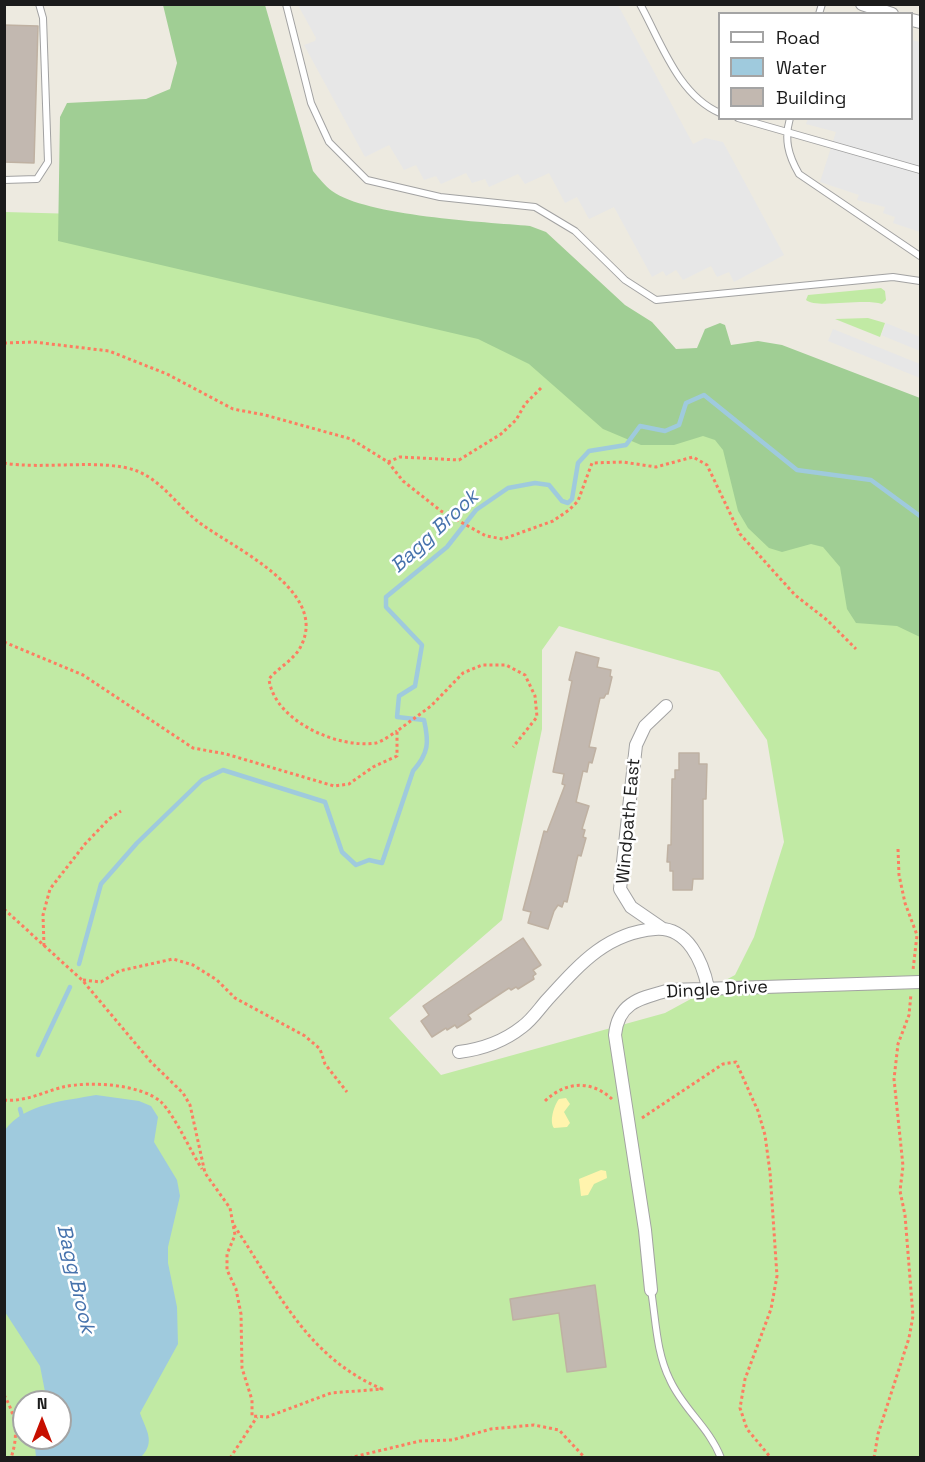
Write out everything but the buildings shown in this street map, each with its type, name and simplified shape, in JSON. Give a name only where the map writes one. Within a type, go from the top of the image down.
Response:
[{"type":"street","points":[[862,4],[886,12]]},
{"type":"street","name":"Windpath East","points":[[666,706],[645,726],[636,745],[620,889],[631,907],[688,942],[703,964],[708,988]]},
{"type":"street","points":[[459,1052],[495,1045],[523,1027],[561,985],[609,941],[634,931],[663,928]]},
{"type":"street","name":"Dingle Drive","points":[[651,1290],[615,1035],[617,1018],[631,1004],[647,996],[669,990],[916,982]]},
{"type":"lane","points":[[4,180],[37,179],[48,162],[43,18],[39,4]]},
{"type":"lane","points":[[286,4],[311,103],[329,142],[367,180],[440,197],[535,207],[575,231],[626,280],[656,300],[893,277],[921,281]]},
{"type":"lane","points":[[640,4],[686,89],[702,104],[718,112]]},
{"type":"lane","points":[[744,120],[921,170]]},
{"type":"lane","points":[[789,120],[786,133],[790,158],[798,174],[921,256]]},
{"type":"lane","points":[[651,1290],[656,1336],[669,1380],[686,1407],[710,1434],[721,1458]]},
{"type":"path","points":[[4,343],[34,342],[109,351],[167,374],[233,409],[265,415],[351,439],[388,462],[403,481],[441,511],[483,534],[503,539],[553,520],[569,510],[578,501],[592,463],[613,462],[656,467],[693,457],[707,465],[740,534],[795,596],[827,620],[856,649]]},
{"type":"path","points":[[388,462],[400,457],[459,460],[501,434],[541,388]]},
{"type":"path","points":[[4,463],[135,470],[157,482],[195,520],[259,560],[283,580],[304,615],[301,646],[269,679],[271,693],[281,706],[327,738],[350,743],[379,742],[422,713],[463,673],[482,665],[507,665],[525,675],[536,696],[537,717],[513,747]]},
{"type":"path","points":[[4,642],[83,675],[193,747],[226,754],[334,786],[349,784],[397,756],[398,730]]},
{"type":"path","points":[[44,946],[43,915],[50,889],[85,844],[109,819],[121,812]]},
{"type":"path","points":[[874,1458],[878,1434],[909,1338],[913,1316],[905,1215],[900,1191],[903,1166],[894,1079],[898,1044],[909,1015],[916,982],[917,935],[905,903],[899,875],[898,849]]},
{"type":"path","points":[[4,909],[81,980],[151,1062],[183,1093],[190,1105],[205,1173]]},
{"type":"path","points":[[81,980],[101,982],[119,971],[173,960],[193,966],[217,980],[235,998],[305,1036],[320,1049],[325,1064],[347,1092]]},
{"type":"path","points":[[627,1117],[640,1119],[723,1064],[736,1062],[743,1073],[765,1135],[770,1172],[777,1276],[771,1309],[745,1380],[740,1408],[747,1429],[771,1458]]},
{"type":"path","points":[[545,1101],[557,1090],[577,1085],[599,1087],[613,1100]]},
{"type":"path","points":[[4,1100],[41,1096],[63,1087],[114,1086],[142,1090],[162,1102],[205,1173],[230,1208],[235,1235],[227,1254],[227,1270],[236,1289],[242,1314],[242,1368],[252,1400],[252,1416],[267,1417],[331,1394],[382,1389],[355,1378],[324,1354],[296,1321],[233,1224]]},
{"type":"path","points":[[4,1395],[14,1411],[16,1428],[11,1458]]},
{"type":"path","points":[[230,1458],[258,1416]]},
{"type":"path","points":[[349,1458],[420,1441],[452,1440],[491,1429],[534,1425],[559,1430],[585,1458]]},
{"type":"green space","points":[[163,5],[265,5],[313,171],[332,191],[348,200],[398,212],[530,226],[546,232],[625,305],[652,322],[676,349],[697,348],[705,329],[720,323],[725,325],[731,345],[758,341],[782,345],[920,398],[920,637],[897,626],[856,623],[847,609],[840,567],[823,547],[811,544],[782,552],[769,548],[748,528],[738,511],[723,450],[715,440],[703,436],[674,445],[641,445],[603,429],[529,364],[478,339],[58,241],[60,117],[67,103],[146,99],[170,89],[177,63]]},
{"type":"green space","points":[[5,212],[78,214],[586,323],[920,604],[920,1457],[5,1458]],"holes":[[[559,626],[719,672],[767,740],[784,842],[754,937],[735,975],[665,1013],[441,1075],[389,1018],[502,920],[542,729],[542,650]]]},
{"type":"green space","points":[[881,288],[885,291],[886,300],[882,304],[863,302],[820,304],[806,300],[808,295]]},
{"type":"green space","points":[[868,318],[885,323],[880,337],[835,319]]},
{"type":"sand","points":[[566,1098],[570,1104],[564,1112],[570,1123],[567,1127],[554,1128],[552,1118],[555,1105],[559,1099]]},
{"type":"sand","points":[[601,1170],[606,1171],[607,1178],[594,1184],[588,1195],[581,1196],[579,1179]]},
{"type":"shaded area","points":[[298,5],[618,5],[693,144],[705,138],[723,142],[784,255],[734,282],[729,272],[717,277],[711,266],[683,280],[676,270],[666,276],[663,271],[652,277],[614,207],[589,219],[577,197],[565,203],[549,173],[525,184],[518,174],[489,187],[485,179],[472,183],[466,173],[441,184],[436,176],[424,180],[416,165],[404,170],[389,145],[365,157],[304,45],[315,41],[316,38]]},
{"type":"shaded area","points":[[913,40],[920,42],[920,232],[893,223],[895,217],[883,213],[885,207],[857,200],[859,195],[820,182],[836,132],[806,124],[808,120],[913,120]]},
{"type":"shaded area","points":[[886,323],[920,337],[920,351],[881,335]]},
{"type":"shaded area","points":[[833,329],[920,364],[920,378],[828,341]]},
{"type":"water","points":[[96,1095],[139,1101],[151,1106],[158,1117],[154,1142],[177,1180],[180,1196],[168,1247],[168,1263],[177,1307],[178,1344],[140,1413],[149,1441],[146,1452],[141,1457],[36,1457],[35,1450],[72,1450],[72,1390],[45,1390],[40,1366],[5,1312],[5,1130],[23,1114],[59,1102]]},
{"type":"waterway","name":"Bagg Brook","points":[[79,964],[101,884],[137,843],[202,780],[223,770],[325,802],[342,852],[356,865],[369,860],[382,863],[413,771],[425,753],[427,741],[424,720],[397,717],[399,696],[415,686],[422,645],[386,607],[386,597],[447,547],[476,510],[508,488],[535,483],[549,485],[562,501],[568,503],[572,499],[578,463],[589,451],[626,445],[640,426],[665,431],[679,425],[686,403],[704,395],[797,470],[871,480],[920,516]]},
{"type":"waterway","name":"Bagg Brook","points":[[38,1055],[70,987]]},
{"type":"waterway","name":"Bagg Brook","points":[[20,1109],[23,1120]]}]
